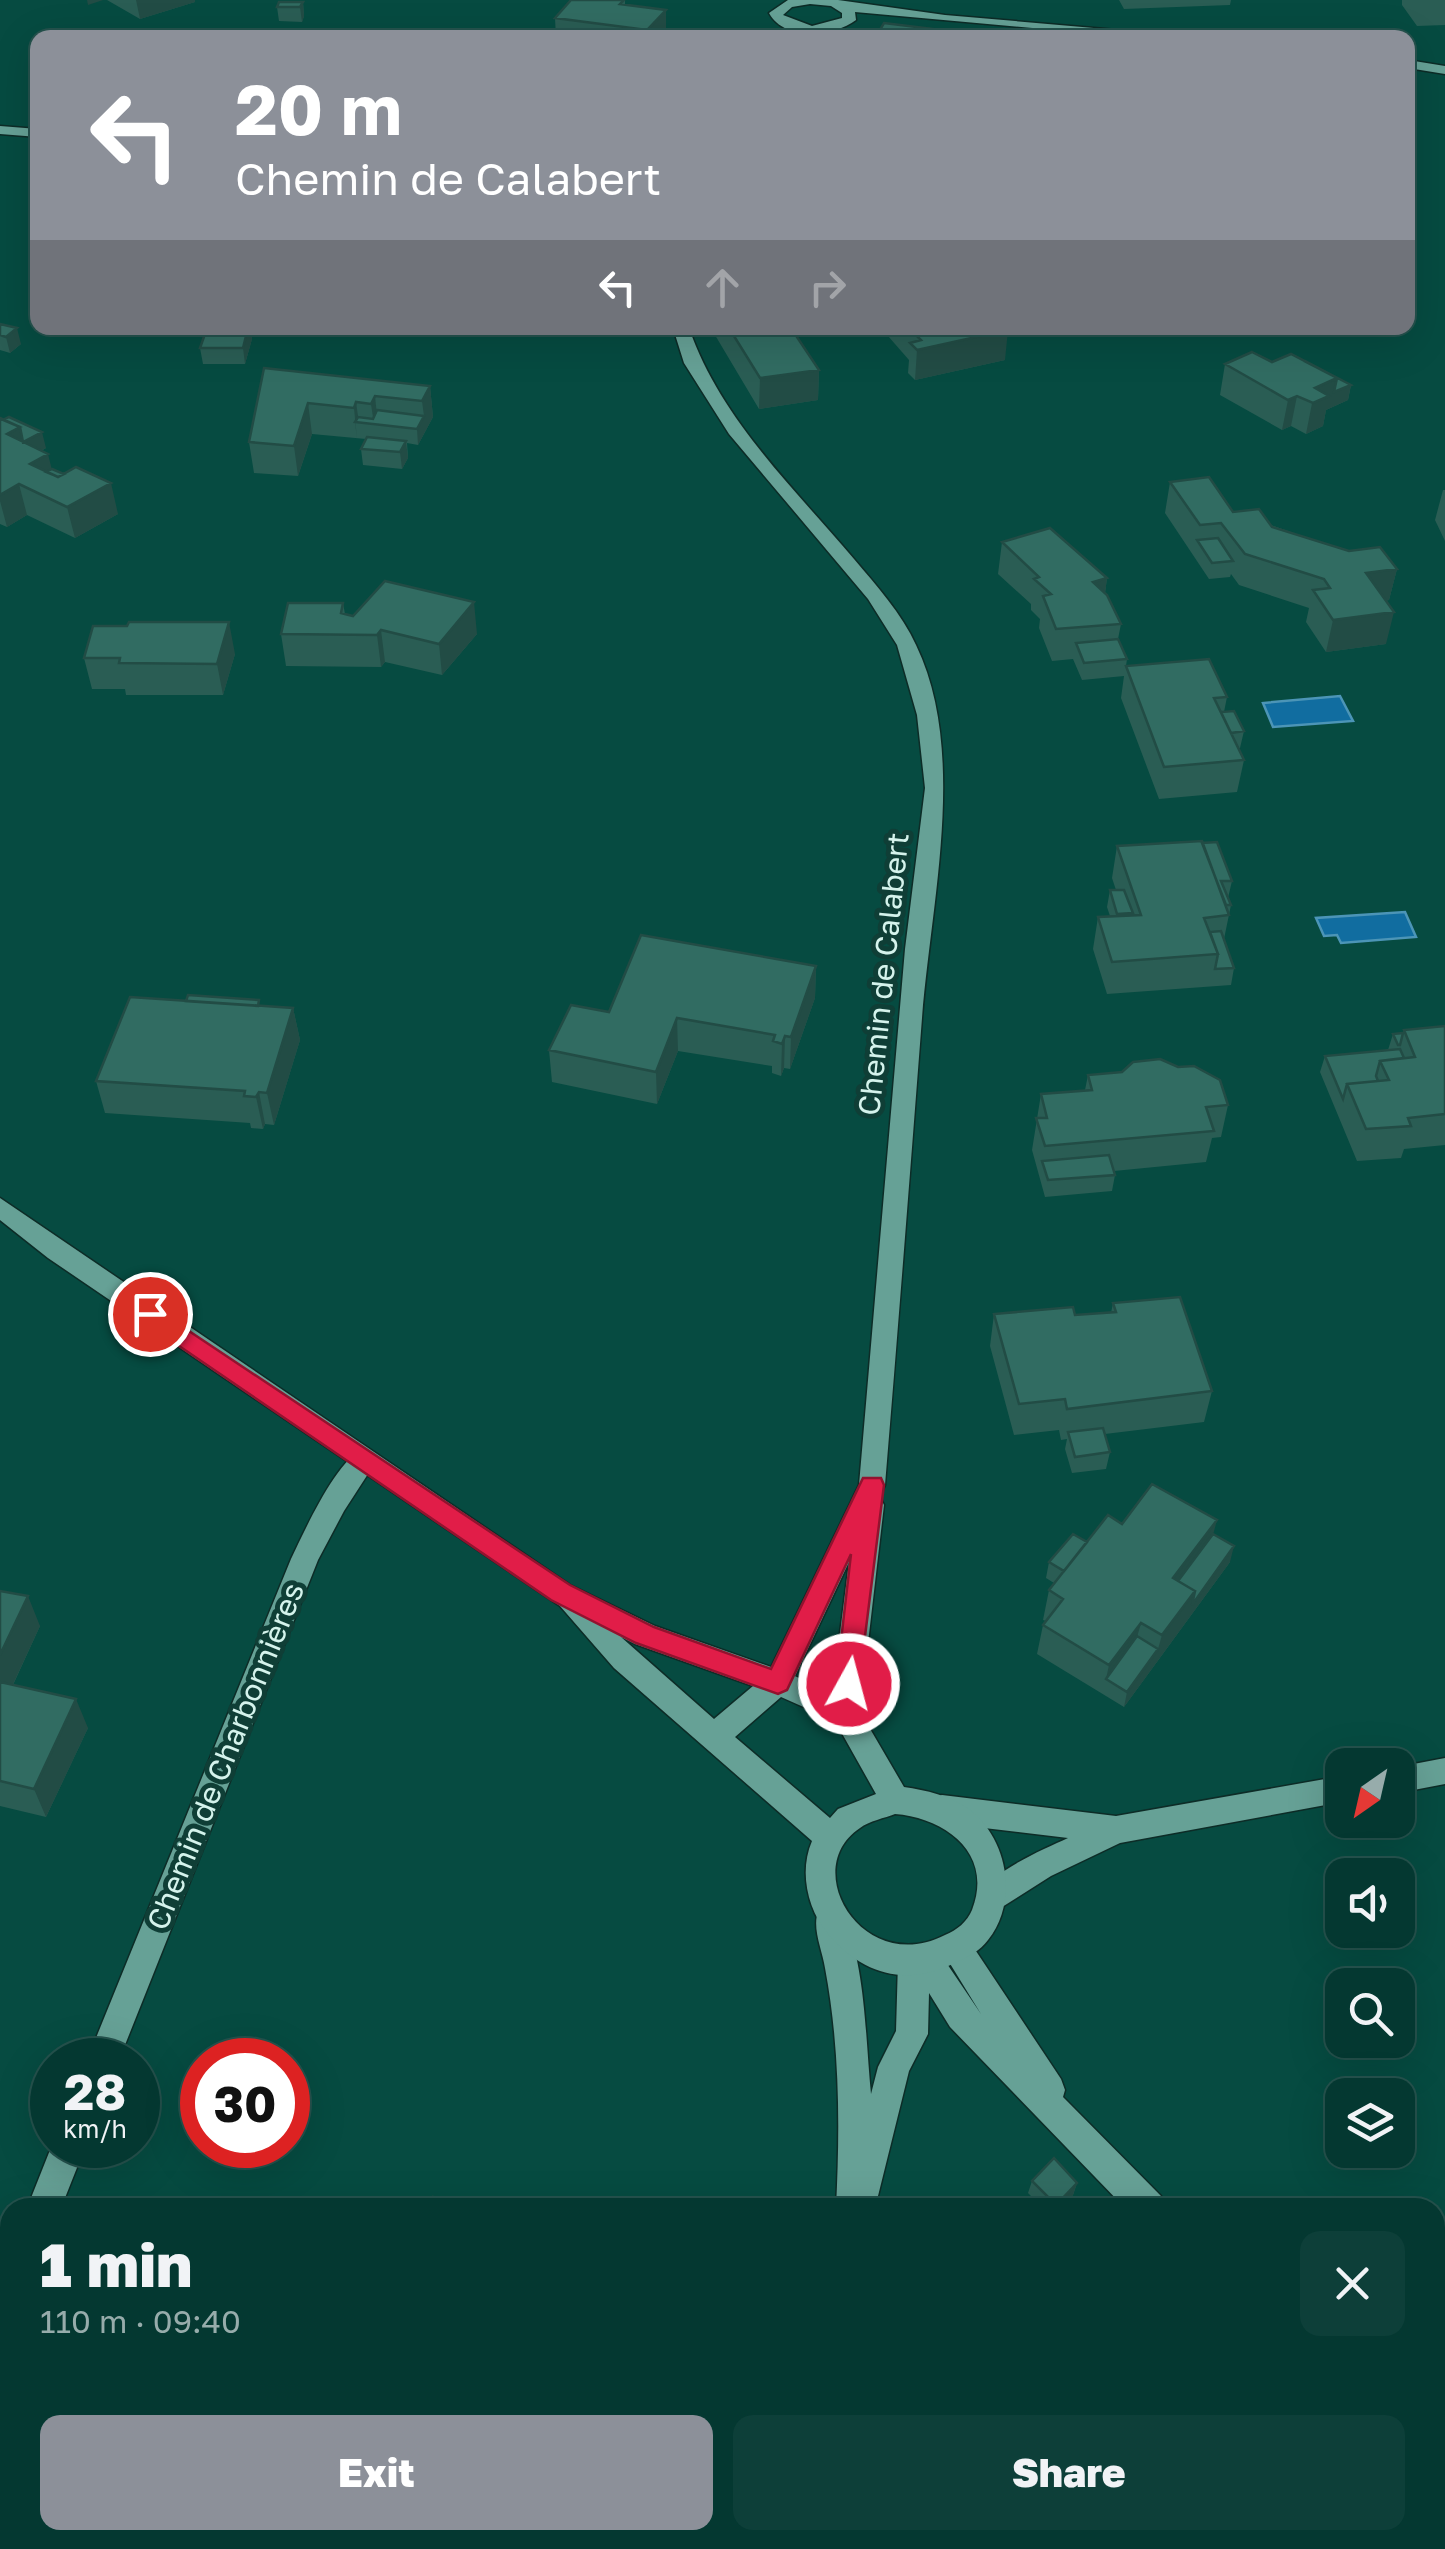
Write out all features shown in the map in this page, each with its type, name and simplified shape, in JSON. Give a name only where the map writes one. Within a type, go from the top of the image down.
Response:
[{"type":"street","points":[[786,30],[776,12],[790,2],[810,0],[945,18],[1111,30]]},
{"type":"street","points":[[837,3],[850,15],[843,24]]},
{"type":"street","points":[[994,20],[1009,10]]},
{"type":"street","points":[[813,30],[843,24],[945,18]]},
{"type":"street","points":[[1415,65],[1445,70]]},
{"type":"street","points":[[0,130],[30,132]]},
{"type":"street","name":"Chemin de Calabert","points":[[683,335],[692,363],[735,430],[875,596],[907,645],[926,715],[934,788],[916,949],[872,1485],[778,1682]]},
{"type":"street","points":[[0,1207],[560,1592],[645,1635],[778,1682],[845,1712],[895,1800]]},
{"type":"street","name":"Chemin de Charbonnières","points":[[112,2038],[305,1559],[334,1502],[364,1460]]},
{"type":"street","points":[[845,1712],[872,1485]]},
{"type":"street","points":[[560,1592],[624,1659],[830,1837]]},
{"type":"street","points":[[715,1736],[778,1682]]},
{"type":"street","points":[[1415,1777],[1445,1771]]},
{"type":"street","points":[[991,1900],[1040,1866],[1116,1830],[1325,1793]]},
{"type":"street","points":[[857,2198],[857,2113],[842,1972],[819,1891],[820,1863],[830,1837],[857,1812],[895,1800],[1116,1830]]},
{"type":"street","points":[[830,1919],[866,1951],[920,1961],[957,1948],[974,1935],[991,1900],[991,1872],[982,1845],[964,1823],[938,1808]]},
{"type":"street","points":[[957,1948],[1081,2141]]},
{"type":"street","points":[[920,1961],[962,2016],[1140,2198]]},
{"type":"street","points":[[860,2198],[894,2066],[912,2034],[920,1961]]},
{"type":"street","points":[[48,2198],[60,2168]]},
{"type":"water","points":[[1340,696],[1353,721],[1273,727],[1263,703]]},
{"type":"water","points":[[1405,912],[1416,937],[1341,943],[1337,935],[1324,936],[1316,918]]},
{"type":"building","points":[[571,0],[624,0],[620,4],[666,10],[647,30],[555,18]]},
{"type":"building","points":[[279,2],[303,2],[300,7],[277,7]]},
{"type":"building","points":[[884,23],[941,30],[880,30]]},
{"type":"building","points":[[0,324],[17,328],[6,337],[0,335]]},
{"type":"building","points":[[205,335],[246,335],[243,348],[200,348]]},
{"type":"building","points":[[733,335],[796,335],[819,370],[760,378]]},
{"type":"building","points":[[916,335],[985,335],[917,350],[910,343],[921,340]]},
{"type":"building","points":[[1252,352],[1272,362],[1291,354],[1337,378],[1315,388],[1329,396],[1313,403],[1297,396],[1288,400],[1225,364]]},
{"type":"building","points":[[1304,361],[1351,385],[1334,392],[1337,378]]},
{"type":"building","points":[[264,368],[430,386],[422,401],[375,396],[371,404],[356,402],[354,408],[308,403],[294,446],[249,442]]},
{"type":"building","points":[[377,410],[424,416],[417,429],[355,422],[358,417],[373,419]]},
{"type":"building","points":[[9,417],[42,432],[23,442],[20,427],[3,420]]},
{"type":"building","points":[[0,418],[20,427],[7,434],[48,454],[30,464],[58,477],[76,467],[111,483],[67,507],[19,484],[0,495]]},
{"type":"building","points":[[367,437],[406,441],[400,452],[361,449]]},
{"type":"building","points":[[52,469],[64,474],[58,477],[46,472]]},
{"type":"building","points":[[1209,477],[1233,512],[1259,509],[1272,527],[1349,551],[1380,547],[1397,569],[1366,573],[1394,612],[1333,620],[1313,590],[1330,588],[1324,579],[1245,554],[1221,523],[1200,525],[1170,482]]},
{"type":"building","points":[[1050,528],[1107,578],[1093,582],[1107,595],[1121,624],[1056,629],[1043,596],[1051,594],[1002,542]]},
{"type":"building","points":[[1218,538],[1233,561],[1212,563],[1197,540]]},
{"type":"building","points":[[385,581],[474,602],[439,644],[381,630],[377,635],[281,634],[288,603],[343,603],[341,613],[353,616]]},
{"type":"building","points":[[129,622],[229,622],[217,664],[119,663],[120,658],[84,658],[93,626],[127,626]]},
{"type":"building","points":[[1118,639],[1127,659],[1084,663],[1076,643]]},
{"type":"building","points":[[1209,659],[1227,697],[1214,698],[1244,760],[1164,767],[1126,666]]},
{"type":"building","points":[[1234,711],[1244,731],[1231,733],[1221,712]]},
{"type":"building","points":[[1202,841],[1229,915],[1204,918],[1218,954],[1112,962],[1098,917],[1141,915],[1117,846]]},
{"type":"building","points":[[1217,842],[1232,881],[1221,881],[1231,905],[1226,905],[1202,843]]},
{"type":"building","points":[[1110,890],[1124,890],[1133,913],[1117,914]]},
{"type":"building","points":[[1221,931],[1234,968],[1215,969],[1218,954],[1210,932]]},
{"type":"building","points":[[641,935],[816,966],[791,1037],[785,1036],[782,1044],[773,1041],[775,1035],[677,1018],[656,1072],[549,1050],[571,1005],[609,1012]]},
{"type":"building","points":[[188,995],[259,1000],[258,1006],[186,1001]]},
{"type":"building","points":[[130,997],[293,1008],[267,1093],[259,1092],[256,1097],[244,1096],[245,1091],[96,1081]]},
{"type":"building","points":[[1445,1026],[1445,1114],[1408,1118],[1411,1126],[1366,1129],[1347,1084],[1389,1080],[1380,1061],[1415,1057],[1404,1030]]},
{"type":"building","points":[[1403,1033],[1400,1045],[1398,1045],[1393,1034]]},
{"type":"building","points":[[1400,1049],[1404,1058],[1380,1061],[1378,1081],[1347,1084],[1343,1099],[1325,1056]]},
{"type":"building","points":[[1160,1059],[1178,1067],[1194,1066],[1220,1080],[1228,1105],[1206,1107],[1214,1131],[1045,1146],[1036,1118],[1047,1118],[1041,1094],[1092,1090],[1088,1075],[1122,1072],[1133,1062]]},
{"type":"building","points":[[1109,1155],[1115,1175],[1048,1180],[1042,1161]]},
{"type":"building","points":[[1180,1297],[1212,1391],[1067,1409],[1065,1399],[1019,1404],[994,1314],[1073,1307],[1075,1315],[1116,1312],[1113,1303]]},
{"type":"building","points":[[1103,1428],[1110,1452],[1075,1457],[1068,1432]]},
{"type":"building","points":[[1152,1484],[1217,1520],[1173,1578],[1195,1591],[1162,1635],[1141,1623],[1109,1665],[1043,1625],[1063,1599],[1049,1590],[1108,1515],[1122,1524]]},
{"type":"building","points":[[1073,1534],[1087,1542],[1064,1571],[1049,1562]]},
{"type":"building","points":[[1213,1534],[1234,1546],[1192,1605],[1195,1591],[1178,1581]]},
{"type":"building","points":[[0,1591],[28,1596],[0,1655]]},
{"type":"building","points":[[1137,1636],[1158,1649],[1127,1692],[1106,1679]]},
{"type":"building","points":[[0,1682],[76,1699],[34,1789],[0,1781]]},
{"type":"building","points":[[1054,2158],[1077,2183],[1063,2198],[1049,2198],[1032,2181]]},
{"type":"route","points":[[150,1314],[560,1592],[645,1635],[778,1682],[872,1485],[849,1684]]}]
